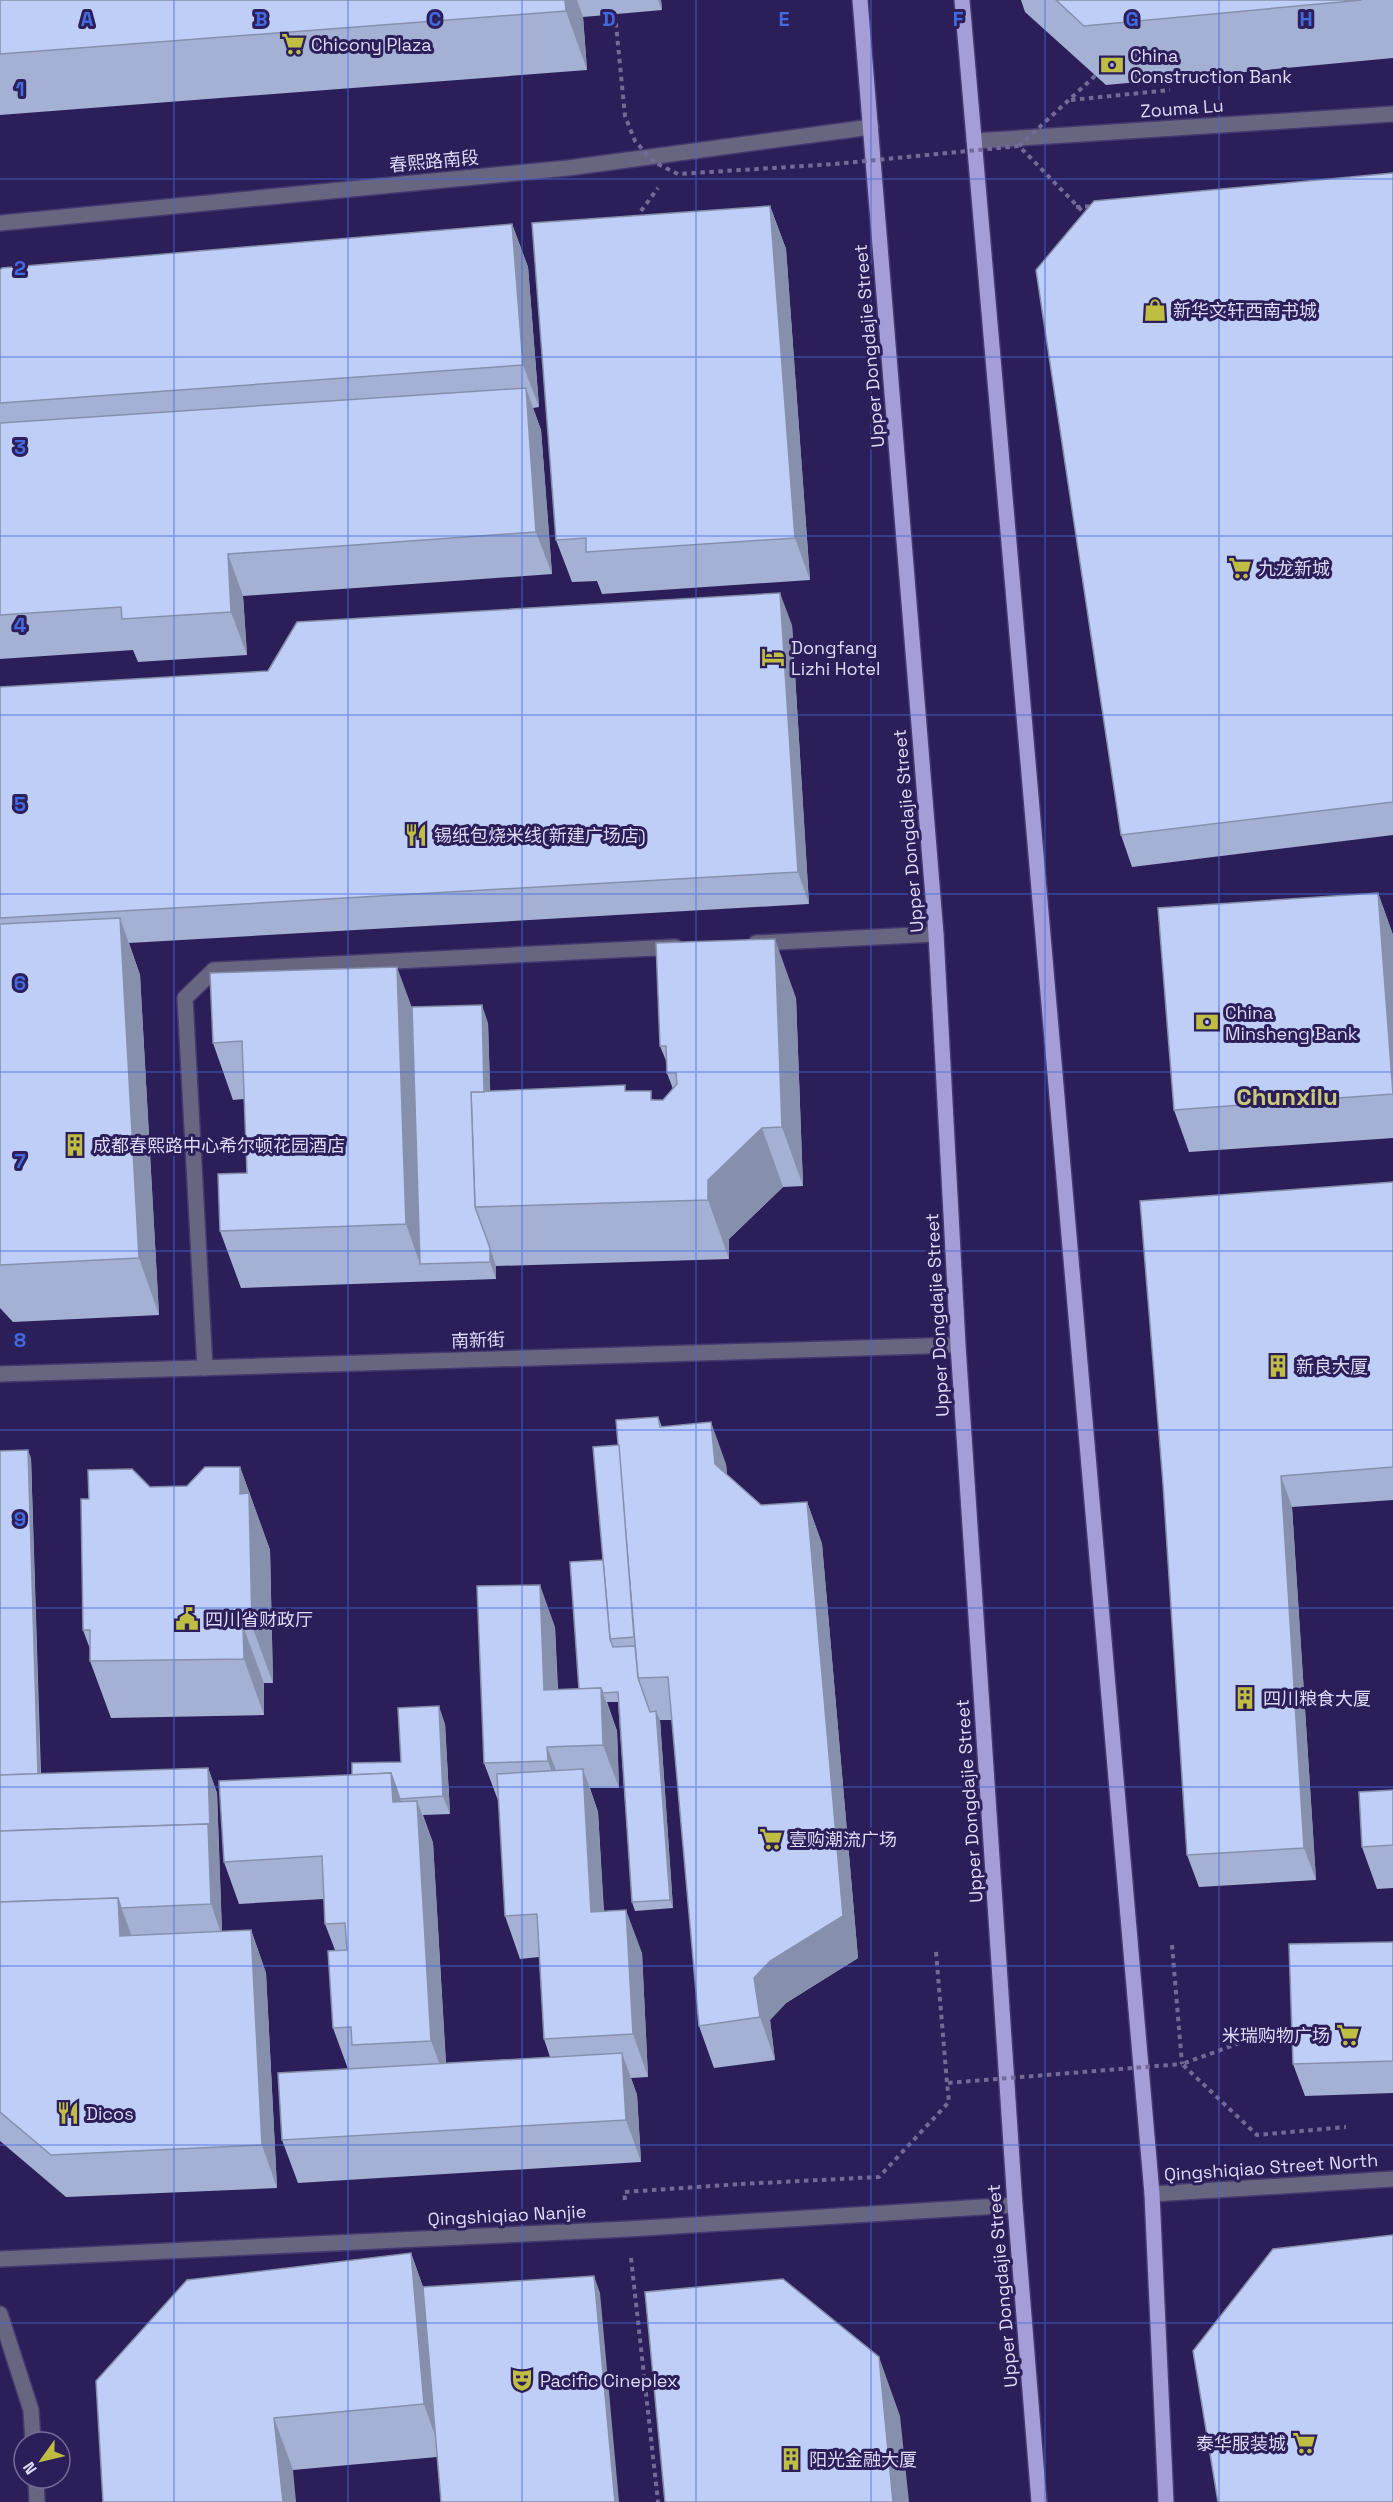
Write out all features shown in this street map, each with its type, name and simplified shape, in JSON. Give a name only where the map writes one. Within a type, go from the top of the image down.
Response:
[{"type":"main road","name":"Upper Dongdajie Street","points":[[860,0],[936,934],[958,1345],[1015,2205],[1039,2502]]},
{"type":"main road","points":[[962,0],[1152,2194],[1166,2502]]},
{"type":"street","name":"Zouma Lu","points":[[974,141],[1393,114]]},
{"type":"street","name":"春熙路南段","points":[[0,223],[568,168],[871,127]]},
{"type":"street","points":[[747,943],[936,934]]},
{"type":"street","points":[[205,1368],[185,998],[214,970],[687,946]]},
{"type":"street","name":"南新街","points":[[0,1374],[958,1345]]},
{"type":"street","name":"Qingshiqiao Street North","points":[[1152,2194],[1393,2179]]},
{"type":"street","name":"Qingshiqiao Nanjie","points":[[0,2259],[628,2229],[1015,2205]]},
{"type":"street","points":[[0,2314],[31,2410],[32,2430]]},
{"type":"path","points":[[615,14],[625,116],[628,124],[635,141],[654,162],[678,174]]},
{"type":"path","points":[[670,179],[678,174],[835,164],[1019,146],[1096,75]]},
{"type":"path","points":[[1071,100],[1170,90]]},
{"type":"path","points":[[1019,146],[1091,220]]},
{"type":"path","points":[[642,223],[641,211],[663,184]]},
{"type":"path","points":[[1076,207],[1099,205]]},
{"type":"path","points":[[1172,1945],[1182,2064],[1257,2135],[1346,2127]]},
{"type":"path","points":[[741,2184],[879,2177],[949,2102],[936,1952]]},
{"type":"path","points":[[947,2083],[1182,2064],[1248,2040]]},
{"type":"path","points":[[628,2229],[658,2502]]},
{"type":"building","points":[[0,0],[565,0],[566,11],[0,54]]},
{"type":"building","points":[[1056,0],[1362,0],[1084,26]]},
{"type":"building","name":"九龙新城","points":[[1393,173],[1393,802],[1121,835],[1036,270],[1094,201]]},
{"type":"building","points":[[770,206],[795,538],[586,552],[586,538],[556,540],[532,223]]},
{"type":"building","points":[[512,224],[523,365],[0,403],[0,270],[2,268]]},
{"type":"building","points":[[526,388],[536,532],[228,554],[231,612],[122,619],[121,607],[0,615],[0,423]]},
{"type":"building","points":[[780,593],[798,872],[0,918],[0,687],[268,671],[297,622]]},
{"type":"building","points":[[1378,893],[1393,1094],[1174,1110],[1158,908]]},
{"type":"building","name":"成都春熙路中心希尔顿花园酒店","points":[[120,918],[139,1258],[0,1265],[0,924]]},
{"type":"building","points":[[775,939],[782,1127],[762,1128],[708,1180],[708,1200],[475,1207],[471,1092],[625,1085],[625,1091],[651,1091],[651,1100],[663,1100],[677,1084],[676,1073],[667,1073],[666,1046],[660,1046],[656,943]]},
{"type":"building","points":[[397,967],[406,1224],[220,1231],[218,1174],[247,1173],[242,1041],[213,1043],[210,973]]},
{"type":"building","points":[[482,1005],[484,1092],[471,1092],[475,1207],[490,1248],[490,1262],[420,1264],[412,1007]]},
{"type":"building","points":[[1393,1182],[1393,1467],[1281,1476],[1304,1848],[1187,1855],[1163,1484],[1140,1201]]},
{"type":"building","name":"壹购潮流广场","points":[[658,1417],[660,1427],[711,1422],[715,1464],[761,1505],[807,1502],[843,1916],[770,1961],[754,1978],[760,2017],[699,2026],[668,1677],[638,1678],[616,1420]]},
{"type":"building","points":[[619,1445],[634,1637],[610,1639],[593,1447]]},
{"type":"building","points":[[28,1450],[38,1774],[0,1775],[0,1451]]},
{"type":"building","name":"四川省财政厅","points":[[205,1467],[240,1467],[240,1494],[249,1493],[252,1626],[243,1626],[244,1659],[90,1661],[90,1630],[83,1630],[81,1499],[89,1499],[88,1470],[132,1469],[150,1487],[187,1486]]},
{"type":"building","points":[[603,1560],[610,1639],[613,1647],[635,1646],[638,1678],[650,1712],[656,1711],[670,1900],[632,1902],[618,1692],[603,1693],[601,1688],[579,1689],[570,1562]]},
{"type":"building","points":[[540,1585],[544,1690],[601,1688],[603,1745],[547,1747],[548,1761],[484,1763],[477,1586]]},
{"type":"building","points":[[439,1706],[443,1796],[400,1799],[391,1773],[352,1775],[352,1763],[401,1762],[398,1708]]},
{"type":"building","points":[[208,1768],[210,1830],[208,1824],[0,1831],[0,1775]]},
{"type":"building","points":[[583,1769],[591,1912],[626,1910],[633,2034],[544,2039],[537,1914],[505,1916],[497,1774]]},
{"type":"building","points":[[391,1773],[393,1802],[417,1801],[431,2041],[352,2045],[351,2027],[333,2028],[328,1951],[347,1950],[345,1923],[325,1924],[322,1856],[224,1862],[219,1781]]},
{"type":"building","points":[[1393,1790],[1393,1845],[1362,1847],[1359,1792]]},
{"type":"building","points":[[208,1824],[211,1904],[121,1908],[118,1898],[0,1902],[0,1831]]},
{"type":"building","points":[[118,1898],[120,1936],[251,1930],[262,2145],[51,2155],[0,2112],[0,1902]]},
{"type":"building","name":"米瑞购物广场","points":[[1393,1942],[1393,2061],[1293,2064],[1289,1944]]},
{"type":"building","points":[[622,2053],[626,2120],[282,2140],[278,2073]]},
{"type":"building","name":"泰华服装城","points":[[1393,2235],[1393,2502],[1218,2502],[1193,2351],[1273,2249]]},
{"type":"building","points":[[411,2253],[424,2404],[274,2418],[283,2502],[103,2502],[96,2381],[187,2280]]},
{"type":"building","name":"Pacific Cineplex","points":[[594,2276],[615,2502],[441,2502],[423,2287]]},
{"type":"building","name":"阳光金融大厦","points":[[783,2279],[879,2357],[893,2502],[665,2502],[645,2292]]},
{"type":"place","name":"Chicony Plaza","points":[[293,44]]},
{"type":"place","name":"China Construction Bank","points":[[1112,65]]},
{"type":"place","name":"新华文轩西南书城","points":[[1155,310]]},
{"type":"place","name":"九龙新城","points":[[1240,568]]},
{"type":"place","name":"Dongfang Lizhi Hotel","points":[[773,657]]},
{"type":"place","name":"锡纸包烧米线(新建广场店)","points":[[416,835]]},
{"type":"place","name":"China Minsheng Bank","points":[[1207,1022]]},
{"type":"place","name":"成都春熙路中心希尔顿花园酒店","points":[[75,1145]]},
{"type":"place","name":"新良大厦","points":[[1278,1366]]},
{"type":"place","name":"四川省财政厅","points":[[187,1619]]},
{"type":"place","name":"四川粮食大厦","points":[[1245,1698]]},
{"type":"place","name":"壹购潮流广场","points":[[771,1839]]},
{"type":"place","name":"米瑞购物广场","points":[[1348,2035]]},
{"type":"place","name":"Dicos","points":[[68,2113]]},
{"type":"place","name":"Pacific Cineplex","points":[[522,2380]]},
{"type":"place","name":"泰华服装城","points":[[1304,2443]]},
{"type":"place","name":"阳光金融大厦","points":[[791,2459]]},
{"type":"district","name":"Chunxilu","points":[[1287,1096]]}]
